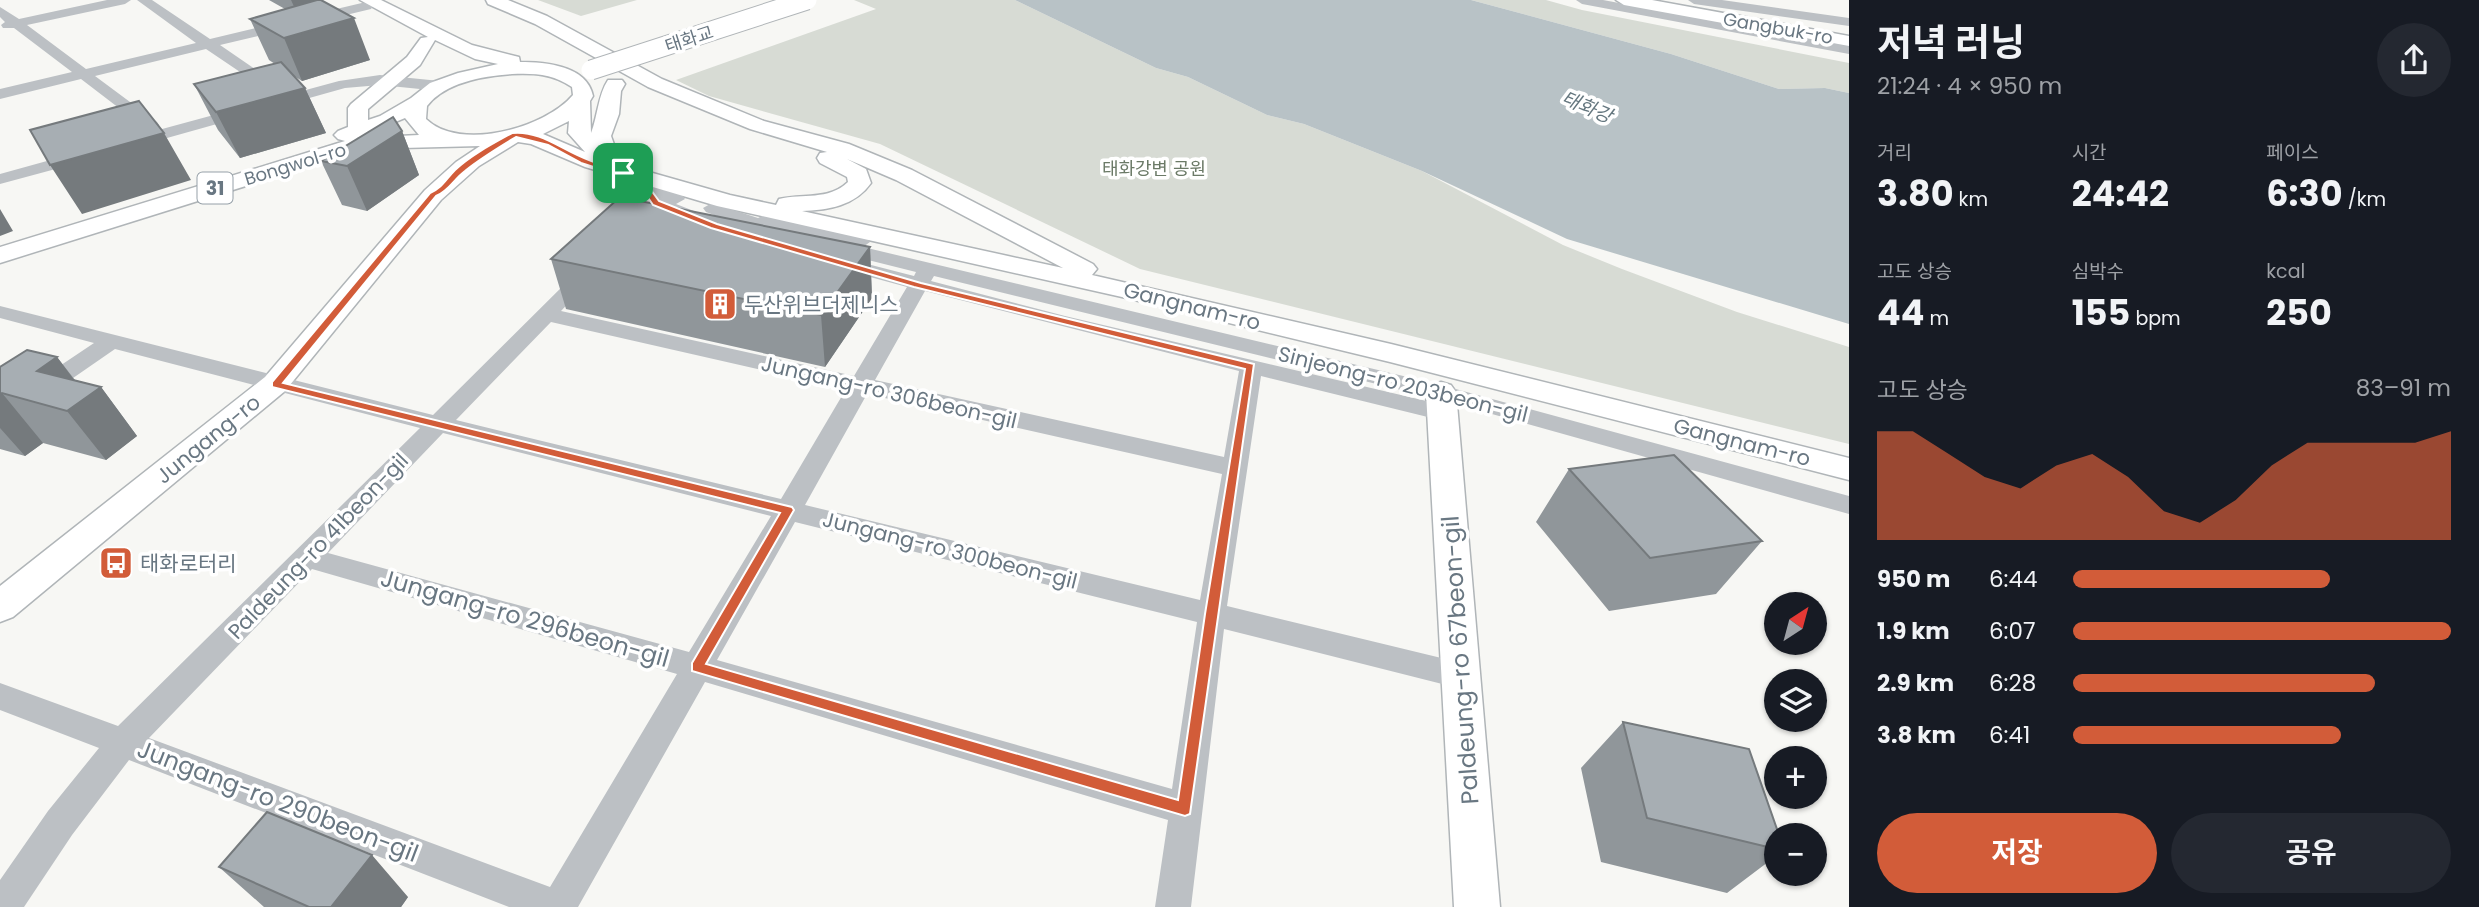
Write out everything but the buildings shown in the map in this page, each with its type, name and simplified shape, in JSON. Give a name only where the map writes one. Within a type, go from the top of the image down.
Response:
[{"type":"main road","points":[[494,0],[541,20],[655,83],[757,125],[841,149],[904,175],[1122,289]]},
{"type":"main road","name":"태화교","points":[[562,74],[591,69],[807,0]]},
{"type":"main road","name":"Gangbuk-ro","points":[[1624,0],[1849,41]]},
{"type":"main road","points":[[362,2],[421,38],[438,52],[432,83],[414,114],[418,124],[446,156],[447,169],[431,189],[433,195]]},
{"type":"main road","points":[[362,2],[482,55],[542,65],[581,85],[583,96],[576,108],[559,120],[514,135]]},
{"type":"main road","points":[[358,131],[358,108],[369,95],[422,54],[421,38]]},
{"type":"main road","points":[[617,171],[600,136],[609,114],[611,91],[650,51]]},
{"type":"main road","name":"Bongwol-ro","points":[[0,245],[358,131],[387,120],[432,83],[501,69],[562,74]]},
{"type":"main road","points":[[580,101],[579,133],[617,171]]},
{"type":"main road","points":[[718,204],[819,203],[840,199],[854,191],[860,183],[858,174],[846,166],[789,144],[757,125]]},
{"type":"main road","name":"Bongwol-ro","points":[[0,254],[362,144],[428,135],[474,139],[514,135]]},
{"type":"main road","name":"Gangnam-ro","points":[[514,135],[551,143],[583,161],[718,204],[1122,289],[1391,353],[1849,469]]},
{"type":"main road","name":"Jungang-ro","points":[[0,607],[275,384],[433,195],[442,191],[458,172],[480,155],[514,135]]},
{"type":"main road","name":"Paldeung-ro 67beon-gil","points":[[1443,402],[1477,907]]},
{"type":"street","points":[[0,27],[125,0]]},
{"type":"street","points":[[143,0],[289,99]]},
{"type":"street","points":[[1582,0],[1849,50]]},
{"type":"street","points":[[1694,0],[1846,17]]},
{"type":"street","points":[[0,94],[211,44],[362,2]]},
{"type":"street","points":[[0,12],[163,134]]},
{"type":"street","points":[[125,145],[344,83],[389,80],[432,83]]},
{"type":"street","points":[[0,179],[99,152]]},
{"type":"street","points":[[617,171],[628,185],[714,226],[790,248]]},
{"type":"street","points":[[652,197],[718,204],[1161,310],[1189,306]]},
{"type":"street","points":[[638,222],[652,197]]},
{"type":"street","name":"Sinjeong-ro 203beon-gil","points":[[718,204],[768,230],[923,277],[1443,402],[1849,505]]},
{"type":"street","name":"Paldeung-ro 41beon-gil","points":[[3,907],[60,823],[123,743],[601,258]]},
{"type":"street","points":[[829,259],[923,277],[1251,367],[1443,402]]},
{"type":"street","points":[[557,907],[923,277]]},
{"type":"street","name":"Jungang-ro 300beon-gil","points":[[0,312],[275,384],[1462,676]]},
{"type":"street","name":"Jungang-ro 306beon-gil","points":[[545,314],[1234,468]]},
{"type":"street","points":[[0,417],[112,341]]},
{"type":"street","points":[[1173,907],[1212,614],[1251,367]]},
{"type":"street","name":"Jungang-ro 296beon-gil","points":[[307,558],[479,604],[1185,809]]},
{"type":"street","name":"Jungang-ro 290beon-gil","points":[[0,696],[557,907]]},
{"type":"green space","points":[[538,0],[637,0],[581,16]]},
{"type":"green space","name":"태화강변 공원","points":[[854,0],[1015,0],[1156,68],[1188,77],[1267,115],[1304,124],[1422,171],[1563,245],[1737,312],[1849,347],[1849,444],[1140,269],[880,144],[709,96],[676,80],[876,9]]},
{"type":"green space","points":[[1471,0],[1546,0],[1582,10],[1849,63],[1849,93],[1825,88],[1779,89],[1671,54]]},
{"type":"water","name":"태화강","points":[[1015,0],[1471,0],[1671,54],[1779,89],[1825,88],[1849,93],[1849,324],[1567,239],[1422,171],[1304,124],[1267,115],[1188,77],[1156,68]]},
{"type":"place","name":"두산위브더제니스","points":[[720,304]]},
{"type":"place","name":"태화로터리","points":[[116,563]]},
{"type":"route","points":[[514,135],[526,135],[551,143],[583,161],[623,173],[628,185],[648,191],[656,203],[714,226],[918,285],[1251,367],[1185,809],[697,667],[788,510],[275,384],[433,195],[442,191],[458,172],[480,155],[514,135]]}]
